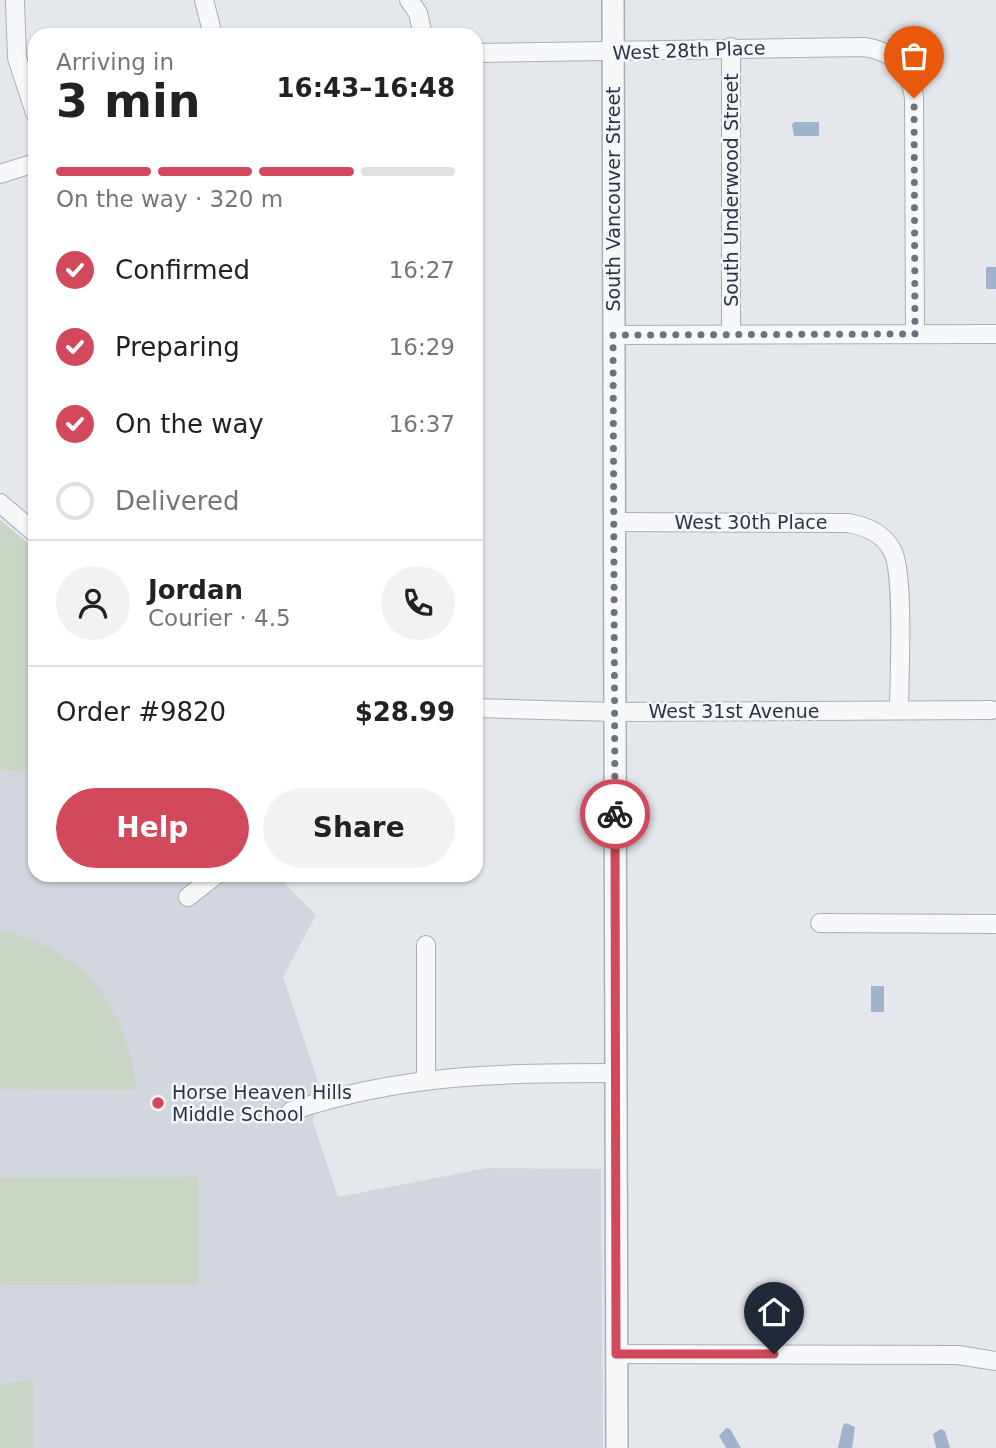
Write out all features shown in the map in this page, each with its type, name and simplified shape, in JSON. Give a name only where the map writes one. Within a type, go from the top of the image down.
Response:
[{"type":"street","points":[[15,0],[18,58],[28,90]]},
{"type":"street","points":[[204,0],[211,28]]},
{"type":"street","points":[[409,0],[418,13],[421,28]]},
{"type":"street","name":"South Vancouver Street","points":[[612,0],[617,1448]]},
{"type":"street","name":"South Underwood Street","points":[[731,47],[731,334]]},
{"type":"street","name":"West 28th Place","points":[[483,53],[864,47],[877,49],[898,62],[909,76],[914,98],[915,334]]},
{"type":"street","points":[[0,174],[28,165]]},
{"type":"street","points":[[613,335],[996,334]]},
{"type":"street","points":[[0,503],[28,527]]},
{"type":"street","name":"West 30th Place","points":[[615,522],[848,523],[874,531],[892,548],[898,572],[899,710]]},
{"type":"street","name":"West 31st Avenue","points":[[483,708],[615,712],[991,710]]},
{"type":"street","points":[[188,897],[207,882]]},
{"type":"street","points":[[820,923],[996,924]]},
{"type":"street","points":[[426,945],[426,1079]]},
{"type":"street","points":[[291,1111],[332,1098],[426,1079],[509,1073],[615,1073]]},
{"type":"street","points":[[616,1354],[958,1354],[996,1362]]},
{"type":"shaded area","name":"Horse Heaven Hills Middle School","points":[[0,769],[18,772],[28,770],[28,882],[284,882],[316,915],[283,977],[319,1085],[313,1122],[338,1197],[487,1168],[601,1169],[603,1448],[0,1448]]},
{"type":"green space","points":[[0,520],[28,543],[28,770],[18,772],[0,769]]},
{"type":"green space","points":[[0,930],[56,952],[97,986],[123,1032],[137,1090],[0,1089]]},
{"type":"green space","points":[[198,1177],[198,1284],[0,1285],[0,1178]]},
{"type":"green space","points":[[33,1380],[33,1448],[0,1448],[0,1384]]},
{"type":"water","points":[[794,122],[819,122],[819,136],[794,136]]},
{"type":"water","points":[[986,267],[996,267],[996,289],[986,289]]},
{"type":"water","points":[[871,986],[884,986],[884,1012],[871,1012]]},
{"type":"water","points":[[846,1423],[855,1427],[852,1448],[838,1448],[843,1425]]},
{"type":"water","points":[[726,1428],[730,1429],[741,1448],[726,1448],[719,1436]]},
{"type":"water","points":[[941,1429],[945,1431],[950,1448],[936,1448],[933,1434]]},
{"type":"way so far","points":[[615,814],[613,335],[915,334],[914,98]]},
{"type":"place","name":"Horse Heaven Hills Middle School","points":[[158,1103]]},
{"type":"route","points":[[615,814],[616,1354],[774,1354]]}]
